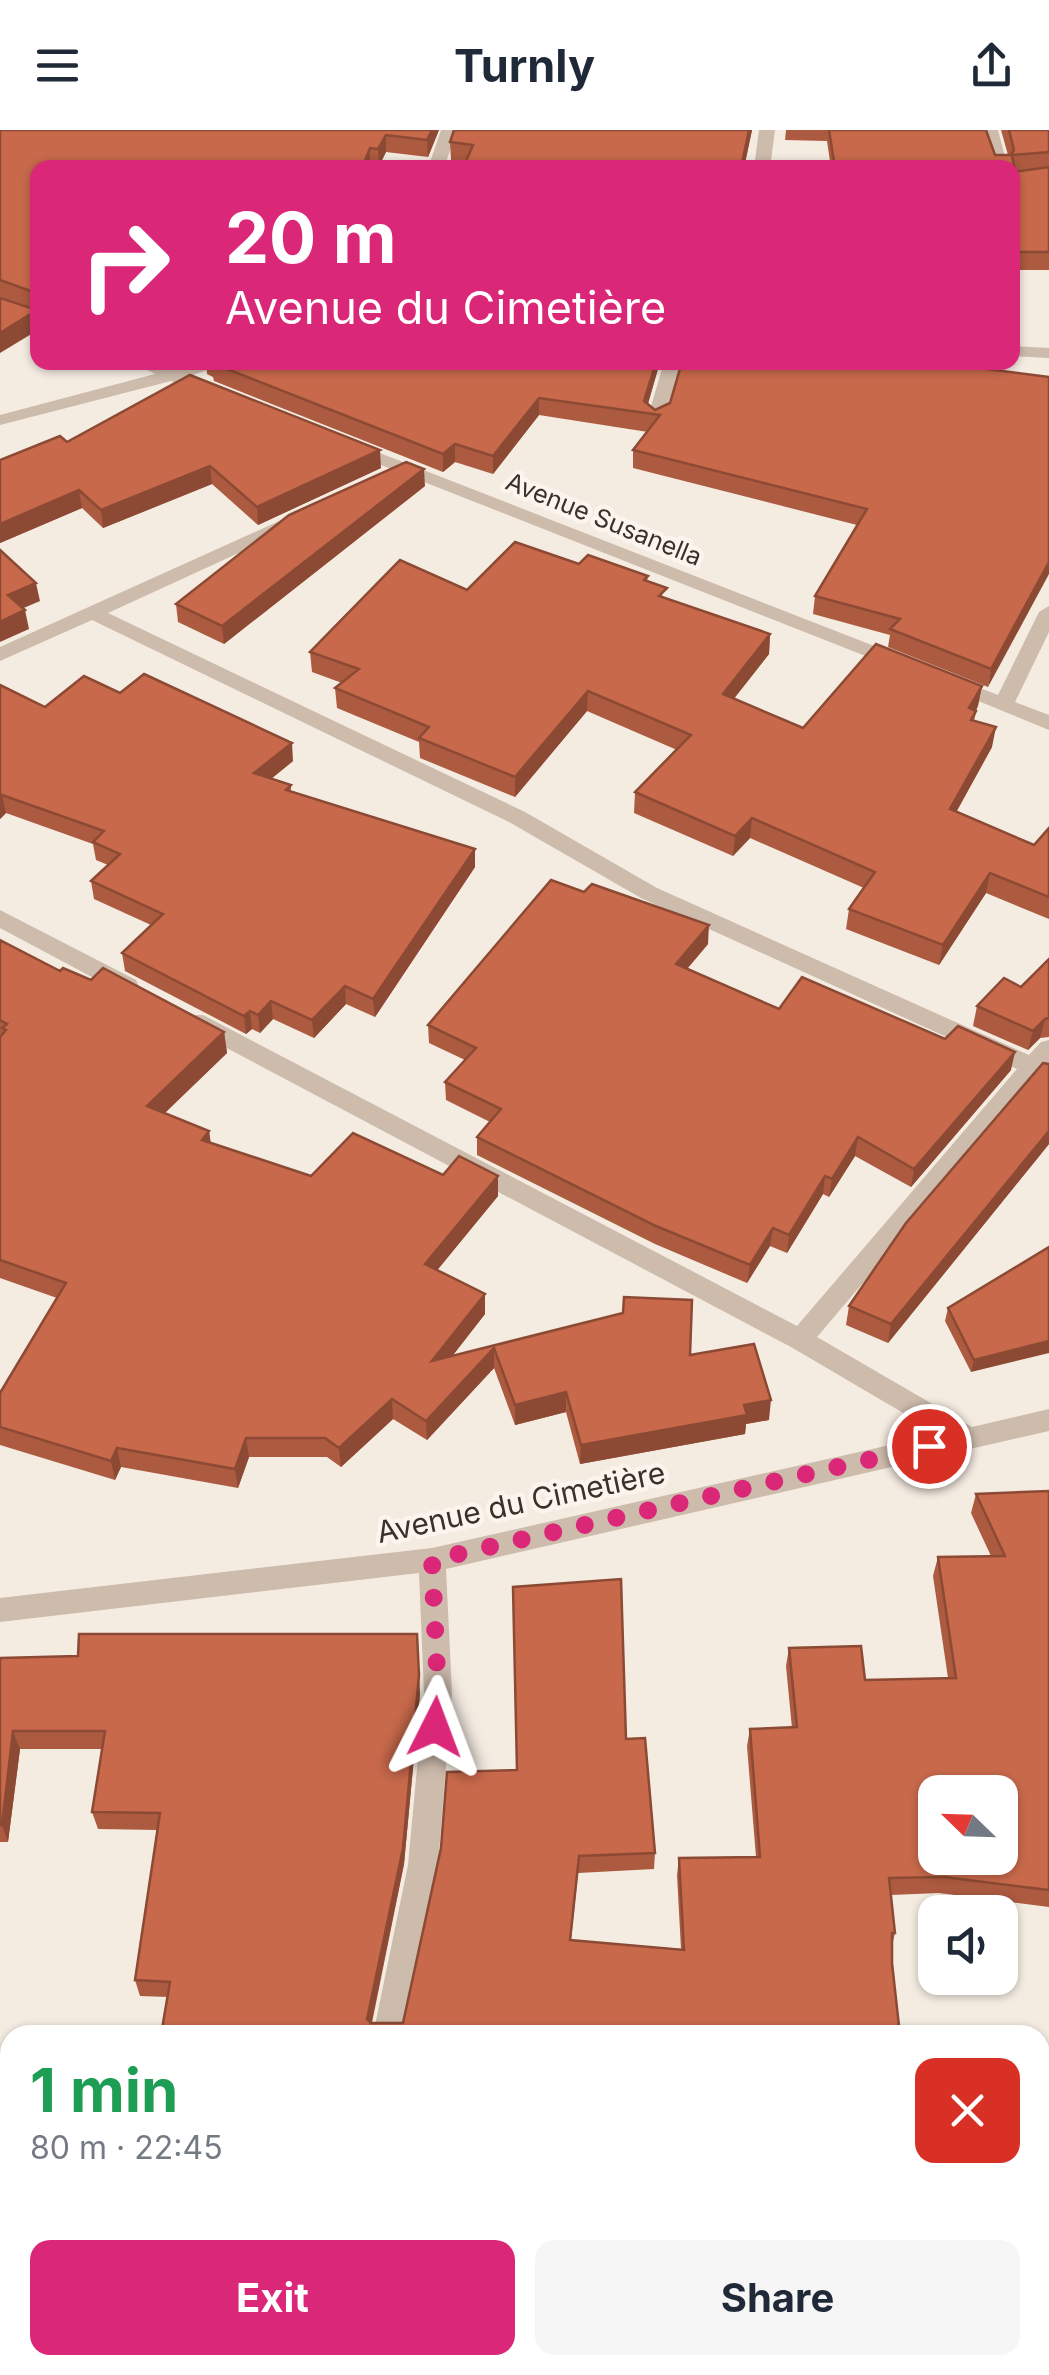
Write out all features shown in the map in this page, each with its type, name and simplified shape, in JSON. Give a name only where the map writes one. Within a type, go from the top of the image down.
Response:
[{"type":"street","points":[[439,160],[450,130]]},
{"type":"street","points":[[763,160],[767,130]]},
{"type":"street","points":[[990,130],[998,160]]},
{"type":"street","points":[[1020,352],[1049,353]]},
{"type":"street","points":[[159,370],[242,404]]},
{"type":"street","points":[[0,420],[187,370]]},
{"type":"street","points":[[656,420],[670,370]]},
{"type":"street","name":"Avenue Susanella","points":[[333,440],[1049,723]]},
{"type":"street","points":[[372,484],[406,468]]},
{"type":"street","points":[[0,656],[319,508]]},
{"type":"street","points":[[1004,704],[1049,612]]},
{"type":"street","points":[[92,613],[517,818],[649,893],[1043,1062],[800,1340]]},
{"type":"street","points":[[0,918],[800,1340],[967,1437]]},
{"type":"street","name":"Avenue du Cimetière","points":[[0,1610],[432,1560],[1049,1420]]},
{"type":"street","points":[[391,2025],[425,1846],[438,1693],[432,1560]]},
{"type":"building","points":[[0,130],[432,130],[427,140],[386,135],[378,149],[370,148],[365,160],[30,160],[30,291],[0,280]]},
{"type":"building","points":[[454,130],[749,130],[743,160],[466,160],[473,145],[450,142]]},
{"type":"building","points":[[829,130],[986,130],[995,155],[1011,155],[1014,150],[1009,130],[1049,130],[1049,152],[1012,155],[1013,160],[834,160]]},
{"type":"building","points":[[1049,167],[1049,252],[1020,252],[1020,171]]},
{"type":"building","points":[[0,298],[30,308],[30,314],[0,333]]},
{"type":"building","points":[[230,370],[654,370],[644,401],[655,410],[670,403],[680,370],[994,370],[1049,377],[1049,562],[991,669],[890,629],[900,619],[815,596],[867,509],[633,450],[660,415],[539,398],[493,456],[455,444],[443,454]]},
{"type":"building","points":[[190,375],[380,450],[257,507],[210,466],[101,510],[79,490],[0,524],[0,460],[60,436],[67,442]]},
{"type":"building","points":[[406,462],[424,469],[222,626],[176,604],[289,515]]},
{"type":"building","points":[[515,542],[579,564],[588,555],[648,576],[644,580],[667,588],[659,596],[770,634],[723,694],[803,728],[876,644],[982,686],[969,708],[976,711],[971,720],[996,727],[950,809],[1034,845],[1049,828],[1049,897],[990,873],[943,945],[849,909],[875,872],[752,818],[735,836],[635,792],[691,735],[588,691],[515,777],[419,738],[429,727],[335,688],[359,669],[310,652],[400,560],[467,590]]},
{"type":"building","points":[[0,550],[36,583],[8,595],[25,610],[0,622]]},
{"type":"building","points":[[144,674],[292,743],[254,773],[291,785],[286,790],[475,849],[373,999],[345,986],[312,1020],[271,1001],[258,1015],[250,1011],[244,1016],[122,953],[163,914],[91,881],[120,854],[93,842],[104,831],[0,797],[0,685],[45,707],[84,676],[120,693]]},
{"type":"building","points":[[551,880],[584,892],[592,884],[709,925],[676,964],[779,1009],[802,977],[945,1039],[958,1026],[1015,1052],[914,1169],[858,1137],[832,1179],[825,1176],[789,1235],[773,1228],[750,1265],[656,1226],[477,1137],[501,1109],[445,1082],[476,1048],[428,1025]]},
{"type":"building","points":[[0,940],[60,971],[63,968],[91,980],[103,968],[224,1032],[147,1106],[209,1131],[202,1140],[311,1176],[353,1133],[443,1175],[459,1156],[498,1176],[425,1264],[485,1294],[432,1361],[623,1313],[624,1297],[692,1300],[690,1355],[754,1344],[771,1400],[744,1405],[747,1415],[581,1445],[566,1392],[515,1405],[494,1348],[426,1421],[392,1399],[339,1448],[325,1438],[246,1438],[235,1469],[117,1448],[111,1461],[0,1427],[0,1393],[66,1283],[0,1260],[0,1037],[7,1024],[0,1020]]},
{"type":"building","points":[[1049,959],[1049,1018],[1033,1031],[977,1006],[1004,978],[1021,987]]},
{"type":"building","points":[[1043,1063],[1049,1064],[1049,1131],[891,1324],[849,1306],[906,1223]]},
{"type":"building","points":[[1049,1247],[1049,1341],[974,1360],[948,1308]]},
{"type":"building","points":[[1049,1491],[1049,1890],[944,1877],[889,1878],[899,2025],[163,2025],[170,1982],[135,1980],[160,1813],[92,1812],[105,1731],[13,1731],[0,1825],[0,1658],[78,1656],[79,1634],[417,1634],[419,1675],[403,1848],[367,2019],[371,2023],[403,2023],[441,1848],[447,1772],[517,1770],[513,1587],[621,1579],[626,1739],[645,1738],[655,1853],[579,1856],[570,1940],[684,1950],[679,1858],[760,1857],[750,1729],[797,1727],[789,1648],[861,1646],[865,1680],[956,1678],[938,1557],[1005,1556],[976,1494]]},
{"type":"route","points":[[435,1727],[438,1693],[432,1560],[929,1446]]}]
